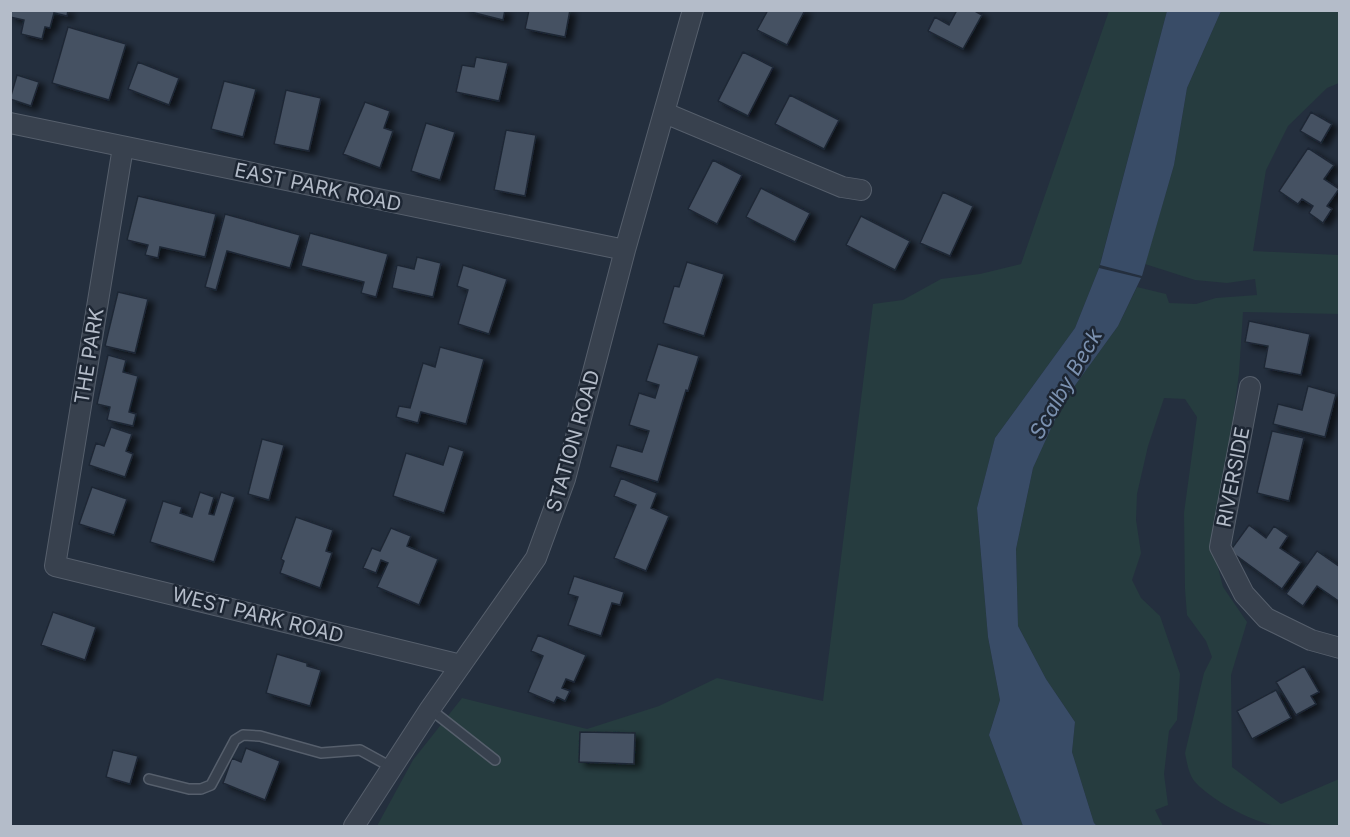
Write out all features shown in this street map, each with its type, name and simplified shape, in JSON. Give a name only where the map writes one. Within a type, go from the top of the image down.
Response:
[{"type":"street","name":"STATION ROAD","points":[[354,826],[430,709],[536,558],[565,479],[625,250],[693,10]]},
{"type":"street","points":[[665,113],[842,187],[861,190]]},
{"type":"street","name":"EAST PARK ROAD","points":[[10,123],[625,250]]},
{"type":"street","name":"THE PARK","points":[[56,566],[123,147]]},
{"type":"street","name":"RIVERSIDE","points":[[1250,387],[1220,547],[1244,594],[1266,618],[1311,640],[1340,648]]},
{"type":"street","name":"WEST PARK ROAD","points":[[56,566],[461,665]]},
{"type":"lane","points":[[430,709],[495,760]]},
{"type":"lane","points":[[149,779],[189,789],[201,789],[211,785],[235,740],[243,735],[260,736],[321,753],[360,750],[391,767]]},
{"type":"green space","points":[[1109,11],[1167,11],[1099,268],[1075,328],[995,438],[977,508],[988,637],[1000,700],[989,735],[1023,826],[377,826],[413,760],[462,698],[587,729],[659,706],[717,678],[823,701],[873,304],[903,300],[941,279],[980,274],[1021,264]]},
{"type":"green space","points":[[1221,11],[1339,11],[1339,83],[1327,88],[1288,126],[1266,170],[1253,251],[1339,255],[1339,314],[1243,312],[1239,373],[1215,556],[1223,587],[1247,622],[1231,675],[1232,767],[1281,804],[1339,779],[1339,826],[1286,827],[1257,821],[1234,810],[1203,790],[1190,773],[1185,753],[1204,673],[1212,657],[1206,641],[1187,615],[1185,589],[1184,513],[1197,417],[1185,399],[1164,398],[1148,446],[1137,494],[1136,520],[1141,553],[1132,580],[1141,598],[1160,616],[1180,674],[1177,720],[1169,731],[1164,774],[1168,805],[1155,810],[1163,826],[1097,826],[1094,823],[1072,752],[1075,722],[1046,679],[1018,626],[1016,549],[1033,468],[1063,402],[1118,326],[1137,287],[1166,294],[1169,303],[1196,304],[1216,298],[1257,295],[1255,279],[1227,283],[1195,280],[1145,264],[1174,165],[1187,88]]},
{"type":"water","points":[[1167,11],[1221,11],[1187,88],[1174,165],[1142,276],[1100,265]]},
{"type":"water","name":"Scalby Beck","points":[[1099,268],[1141,278],[1118,326],[1063,402],[1033,468],[1016,549],[1018,626],[1046,679],[1075,722],[1072,752],[1094,823],[1097,826],[1023,826],[989,735],[1000,700],[988,637],[977,508],[995,438],[1075,328]]},
{"type":"building","points":[[10,10],[68,10],[67,16],[54,13],[50,28],[45,27],[42,39],[21,34],[24,20],[10,17]]},
{"type":"building","points":[[463,10],[505,10],[503,20]]},
{"type":"building","points":[[529,10],[570,10],[565,37],[525,29]]},
{"type":"building","points":[[768,10],[805,10],[787,45],[757,30]]},
{"type":"building","points":[[957,10],[973,10],[982,15],[963,49],[928,31],[935,17],[949,25]]},
{"type":"building","points":[[68,27],[126,44],[109,100],[52,83]]},
{"type":"building","points":[[743,52],[773,67],[748,116],[718,101]]},
{"type":"building","points":[[476,57],[508,63],[499,101],[456,92],[462,65],[474,67]]},
{"type":"building","points":[[138,62],[179,78],[169,105],[128,89]]},
{"type":"building","points":[[17,75],[39,82],[31,106],[10,99]]},
{"type":"building","points":[[224,81],[256,89],[243,137],[211,129]]},
{"type":"building","points":[[286,90],[321,98],[309,151],[274,144]]},
{"type":"building","points":[[790,95],[839,120],[824,149],[775,124]]},
{"type":"building","points":[[365,102],[390,111],[384,128],[393,131],[380,168],[343,154]]},
{"type":"building","points":[[1311,112],[1332,124],[1321,143],[1300,131]]},
{"type":"building","points":[[426,123],[455,132],[440,180],[411,171]]},
{"type":"building","points":[[506,130],[536,135],[525,196],[494,190]]},
{"type":"building","points":[[1308,148],[1334,165],[1324,179],[1339,189],[1327,206],[1332,209],[1323,223],[1309,213],[1313,206],[1302,199],[1298,204],[1279,191]]},
{"type":"building","points":[[713,160],[742,175],[717,224],[688,209]]},
{"type":"building","points":[[761,188],[810,213],[795,242],[746,217]]},
{"type":"building","points":[[943,192],[973,206],[950,256],[920,243]]},
{"type":"building","points":[[138,196],[216,214],[205,257],[160,247],[158,258],[145,255],[148,245],[127,240]]},
{"type":"building","points":[[225,214],[300,235],[290,268],[227,251],[216,290],[205,287]]},
{"type":"building","points":[[861,216],[910,241],[895,270],[846,245]]},
{"type":"building","points":[[310,233],[388,254],[376,297],[361,293],[364,282],[301,266]]},
{"type":"building","points":[[417,257],[441,263],[433,297],[392,288],[397,265],[414,269]]},
{"type":"building","points":[[687,262],[724,274],[704,336],[663,323],[674,286],[679,287]]},
{"type":"building","points":[[463,265],[507,279],[489,334],[458,324],[468,290],[457,286]]},
{"type":"building","points":[[118,292],[148,299],[135,353],[105,346]]},
{"type":"building","points":[[1249,321],[1310,334],[1301,375],[1264,368],[1268,346],[1245,342]]},
{"type":"building","points":[[658,344],[699,356],[688,391],[686,390],[658,482],[610,467],[617,445],[642,452],[649,431],[629,425],[639,393],[655,398],[659,385],[646,381]]},
{"type":"building","points":[[440,347],[484,359],[466,424],[421,412],[418,423],[396,417],[399,406],[410,408],[423,363],[435,367]]},
{"type":"building","points":[[108,355],[126,360],[123,372],[138,376],[129,412],[136,414],[133,426],[107,420],[110,407],[97,404]]},
{"type":"building","points":[[1308,386],[1336,394],[1325,437],[1273,424],[1278,404],[1302,410]]},
{"type":"building","points":[[111,427],[132,434],[126,451],[133,454],[125,477],[89,465],[96,443],[104,446]]},
{"type":"building","points":[[1272,431],[1304,438],[1289,501],[1257,493]]},
{"type":"building","points":[[262,439],[284,445],[269,500],[248,494]]},
{"type":"building","points":[[449,446],[464,451],[444,513],[393,496],[406,453],[443,465]]},
{"type":"building","points":[[621,478],[657,493],[651,508],[669,516],[646,571],[614,558],[636,505],[614,496]]},
{"type":"building","points":[[92,487],[127,499],[114,535],[79,524]]},
{"type":"building","points":[[200,492],[214,497],[209,514],[214,515],[221,492],[235,497],[214,562],[150,542],[163,501],[182,507],[180,513],[192,517]]},
{"type":"building","points":[[296,517],[333,530],[326,551],[332,553],[320,588],[280,573],[284,561],[281,559]]},
{"type":"building","points":[[1249,525],[1266,538],[1274,526],[1288,536],[1280,548],[1301,562],[1282,589],[1230,551]]},
{"type":"building","points":[[391,528],[411,536],[407,546],[438,559],[419,605],[377,587],[388,563],[381,560],[376,573],[363,568],[372,548],[380,551]]},
{"type":"building","points":[[1317,551],[1340,567],[1340,602],[1317,586],[1303,606],[1286,594]]},
{"type":"building","points":[[574,576],[624,592],[620,605],[612,603],[601,636],[568,625],[578,597],[568,594]]},
{"type":"building","points":[[53,612],[96,627],[85,660],[41,645]]},
{"type":"building","points":[[538,635],[586,655],[574,682],[566,679],[562,688],[570,691],[565,701],[557,697],[554,703],[528,692],[543,656],[531,651]]},
{"type":"building","points":[[277,654],[321,670],[310,706],[266,693]]},
{"type":"building","points":[[1304,666],[1319,692],[1311,696],[1316,704],[1296,715],[1276,682]]},
{"type":"building","points":[[1276,690],[1291,718],[1252,739],[1237,711]]},
{"type":"building","points":[[580,732],[635,733],[634,764],[579,762]]},
{"type":"building","points":[[246,748],[280,761],[265,800],[223,783],[232,758],[241,762]]},
{"type":"building","points":[[113,750],[138,756],[130,784],[106,777]]}]
